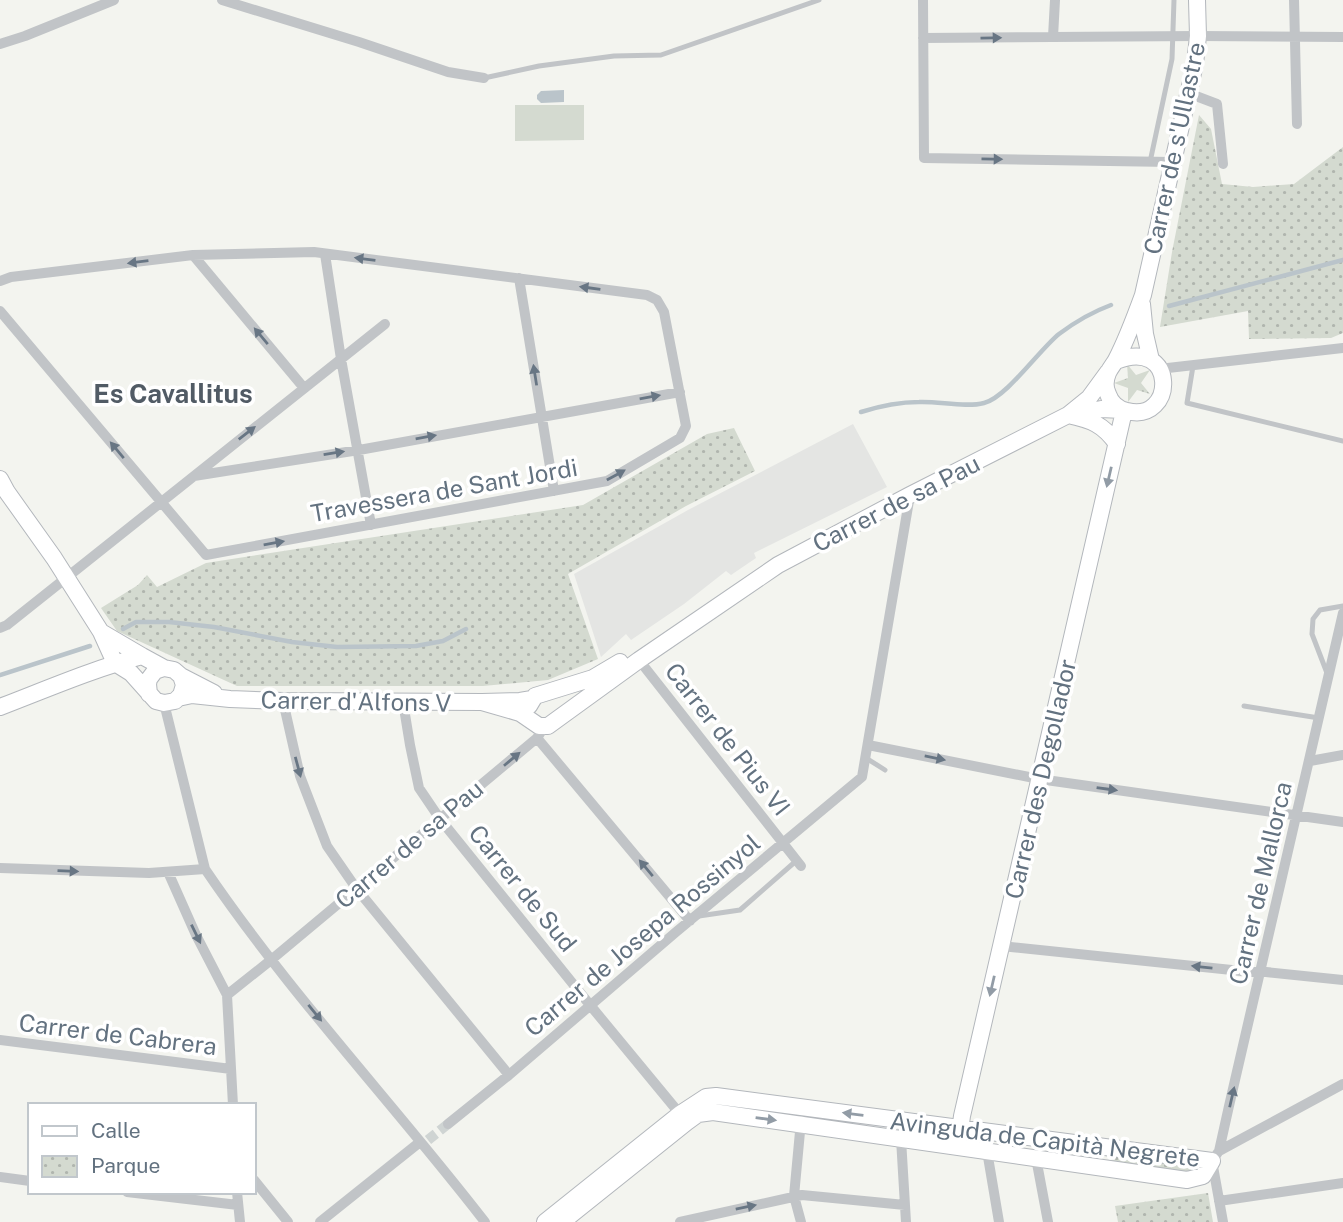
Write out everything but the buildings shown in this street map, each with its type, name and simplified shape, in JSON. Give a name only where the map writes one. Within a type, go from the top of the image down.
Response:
[{"type":"street","points":[[0,44],[114,0]]},
{"type":"street","points":[[222,0],[448,72],[484,78]]},
{"type":"street","points":[[923,0],[923,158],[1171,162]]},
{"type":"street","points":[[1053,37],[1055,0]]},
{"type":"street","name":"Carrer de s'Ullastre","points":[[1155,365],[1143,326],[1143,295],[1195,64],[1198,36],[1197,0]]},
{"type":"street","points":[[1294,0],[1297,124]]},
{"type":"street","points":[[923,38],[1343,37]]},
{"type":"street","points":[[1188,93],[1216,104],[1223,164]]},
{"type":"street","points":[[0,281],[11,277],[193,255],[314,252],[647,295],[657,300],[664,312],[680,392],[359,450],[194,476]]},
{"type":"street","points":[[325,254],[371,524]]},
{"type":"street","points":[[193,255],[304,388]]},
{"type":"street","points":[[519,278],[554,491]]},
{"type":"street","name":"Carrer de s'Ullastre","points":[[1112,367],[1143,295]]},
{"type":"street","points":[[0,311],[161,502]]},
{"type":"street","points":[[0,628],[385,324]]},
{"type":"street","points":[[1155,365],[1163,378],[1163,389],[1153,406],[1134,413],[1123,411],[1109,398],[1106,381],[1112,367],[1130,356],[1139,356],[1155,365],[1193,366],[1343,348]]},
{"type":"street","name":"Carrer de sa Pau","points":[[538,697],[593,678],[778,565],[1068,415],[1090,398],[1112,367]]},
{"type":"street","name":"Travessera de Sant Jordi","points":[[161,502],[206,555],[607,481],[680,438],[686,426],[680,392]]},
{"type":"street","name":"Carrer de sa Pau","points":[[1068,415],[1101,409],[1123,411]]},
{"type":"street","name":"Carrer des Degollador","points":[[958,1147],[959,1128],[1123,411]]},
{"type":"street","points":[[1068,415],[1098,424],[1117,443]]},
{"type":"street","points":[[0,479],[102,632],[116,663],[131,673],[156,701],[171,701],[183,690],[181,676],[174,670],[164,668],[102,632]]},
{"type":"street","points":[[866,758],[910,495]]},
{"type":"street","name":"Carrer de sa Pau","points":[[559,718],[727,598]]},
{"type":"street","name":"Carrer de Mallorca","points":[[1216,1156],[1343,612]]},
{"type":"street","points":[[0,707],[116,663],[142,656]]},
{"type":"street","name":"Carrer de Pius VI","points":[[639,660],[799,863]]},
{"type":"street","points":[[149,694],[149,679],[155,671],[164,668]]},
{"type":"street","name":"Carrer d'Alfons V","points":[[181,676],[230,699]]},
{"type":"street","name":"Carrer d'Alfons V","points":[[171,701],[192,695],[283,701],[403,702],[520,701],[538,697]]},
{"type":"street","points":[[538,728],[553,724],[559,718],[558,702],[552,696],[538,697],[528,707],[538,728],[693,919]]},
{"type":"street","points":[[171,701],[205,869],[271,960],[485,1222]]},
{"type":"street","points":[[283,701],[300,776],[327,846],[356,888],[509,1075]]},
{"type":"street","name":"Carrer de Sud","points":[[403,702],[419,788],[440,819],[590,1005],[689,1114]]},
{"type":"street","name":"Carrer d'Alfons V","points":[[482,702],[526,716],[538,728]]},
{"type":"street","name":"Carrer de sa Pau","points":[[227,995],[440,819],[538,728]]},
{"type":"street","points":[[868,745],[1039,779],[1343,822]]},
{"type":"street","points":[[1310,761],[1343,755]]},
{"type":"street","name":"Carrer de Josepa Rossinyol","points":[[448,1124],[590,1005],[630,977],[693,919],[862,777],[866,758]]},
{"type":"street","points":[[0,868],[149,873],[205,869]]},
{"type":"street","points":[[168,872],[227,995],[233,1103]]},
{"type":"street","points":[[1001,946],[1343,980]]},
{"type":"street","name":"Carrer de Cabrera","points":[[0,1040],[232,1069]]},
{"type":"street","points":[[1223,1222],[1216,1156],[1343,1084]]},
{"type":"street","name":"Avinguda de Capità Negrete","points":[[716,1096],[1099,1147],[1216,1156],[1203,1176],[1187,1180],[713,1112],[689,1114],[706,1097],[716,1096]]},
{"type":"street","points":[[801,1107],[794,1196],[801,1222]]},
{"type":"street","points":[[545,1222],[689,1114]]},
{"type":"street","points":[[562,1222],[689,1114]]},
{"type":"street","points":[[904,1121],[901,1139],[906,1222]]},
{"type":"street","points":[[1038,1139],[1036,1158],[1048,1222]]},
{"type":"street","points":[[320,1222],[423,1143]]},
{"type":"street","points":[[1097,1167],[1099,1147]]},
{"type":"street","points":[[986,1151],[999,1222]]},
{"type":"street","points":[[0,1177],[28,1181]]},
{"type":"street","points":[[256,1182],[288,1222]]},
{"type":"street","points":[[1219,1201],[1343,1183]]},
{"type":"street","points":[[144,1194],[238,1205]]},
{"type":"street","points":[[237,1194],[240,1222]]},
{"type":"street","points":[[680,1222],[802,1195],[905,1205]]},
{"type":"lane","points":[[484,78],[589,59],[660,55],[819,0]]},
{"type":"lane","points":[[1150,162],[1172,59],[1174,0]]},
{"type":"lane","points":[[1193,366],[1187,403],[1343,440]]},
{"type":"lane","points":[[1329,676],[1312,634],[1313,619],[1320,610],[1343,606]]},
{"type":"lane","points":[[1244,706],[1319,718]]},
{"type":"lane","points":[[866,758],[885,770]]},
{"type":"lane","points":[[693,919],[740,910],[799,863]]},
{"type":"shaded area","points":[[564,90],[564,102],[541,103],[537,99],[541,91]]},
{"type":"shaded area","points":[[853,424],[887,487],[754,553],[756,558],[731,575],[726,571],[631,640],[626,634],[601,657],[574,574],[688,510]]},
{"type":"green space","points":[[515,105],[584,105],[584,140],[515,141]]},
{"type":"green space","points":[[1199,115],[1211,129],[1222,184],[1253,187],[1294,184],[1343,147],[1343,333],[1331,338],[1249,339],[1248,311],[1160,327]]},
{"type":"green space","points":[[1127,364],[1136,375],[1150,370],[1141,383],[1150,394],[1137,390],[1128,402],[1128,388],[1114,383],[1128,378]]},
{"type":"green space","points":[[734,428],[755,471],[686,506],[568,574],[598,659],[548,680],[483,686],[237,686],[117,631],[101,608],[138,585],[147,575],[157,587],[206,563],[583,505],[707,434]]},
{"type":"green space","points":[[1113,1154],[1191,1165],[1191,1170],[1189,1173],[1111,1162]]},
{"type":"green space","points":[[1208,1193],[1213,1222],[1118,1222],[1115,1206]]},
{"type":"waterway","points":[[1169,306],[1343,260]]},
{"type":"waterway","points":[[861,412],[904,403],[984,403],[1012,383],[1059,334],[1111,305]]},
{"type":"waterway","points":[[123,629],[136,622],[169,622],[337,647],[416,646],[443,641],[466,629]]},
{"type":"waterway","points":[[0,675],[90,646]]},
{"type":"tunnel","points":[[428,1140],[448,1124]]},
{"type":"district","name":"Es Cavallitus","points":[[173,393]]}]
